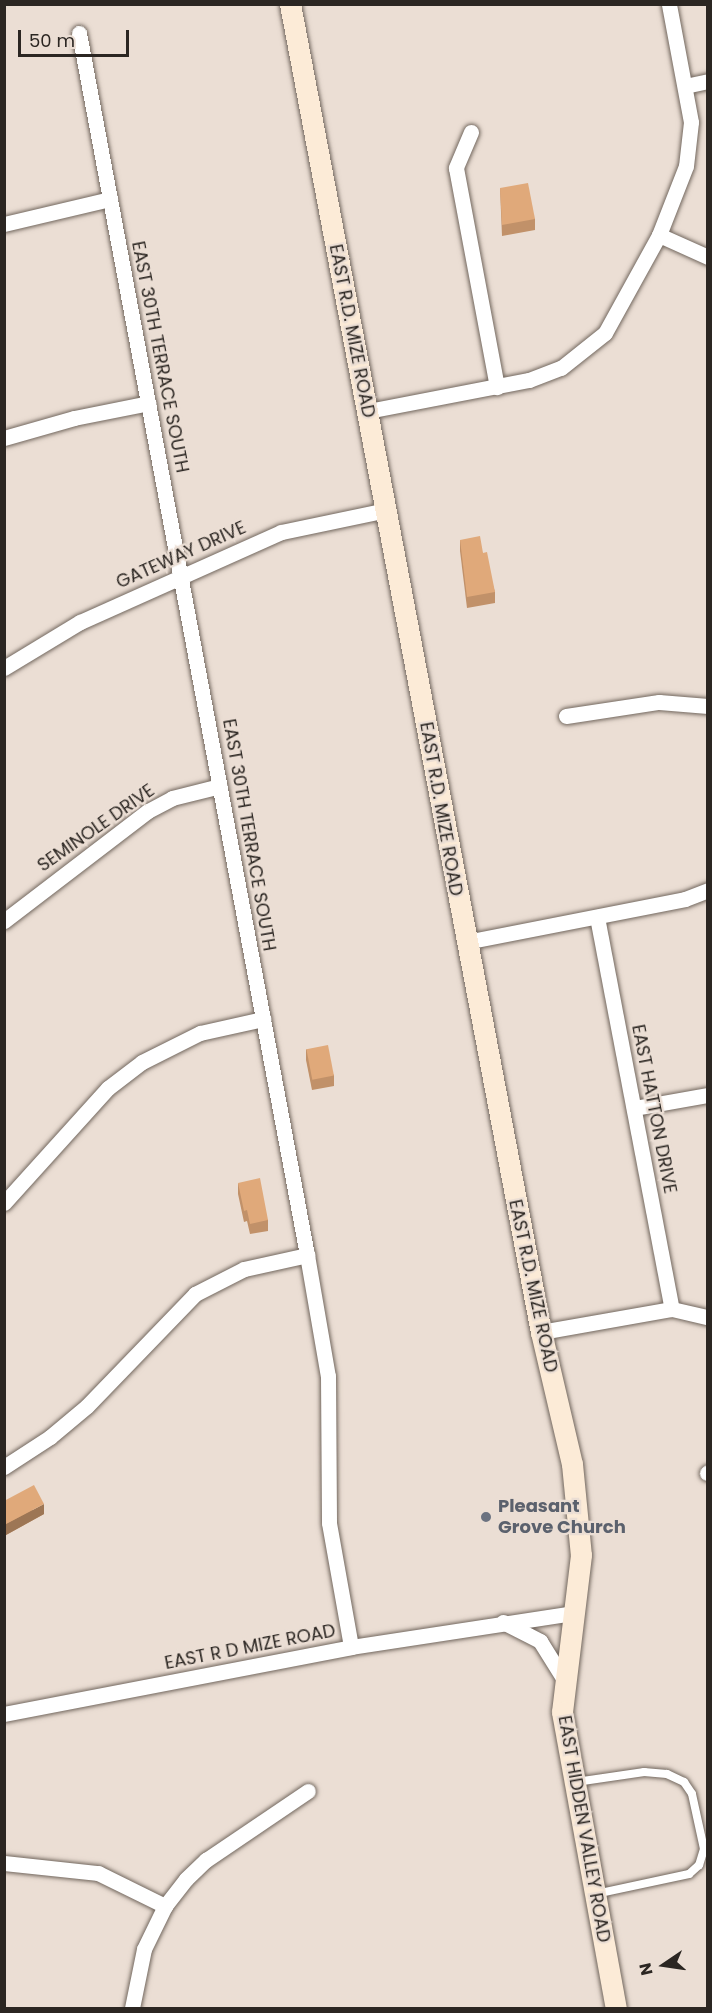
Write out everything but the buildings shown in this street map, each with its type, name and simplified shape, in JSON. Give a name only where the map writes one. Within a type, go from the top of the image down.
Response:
[{"type":"main road","name":"EAST R.D. MIZE ROAD","points":[[290,4],[540,1332],[572,1464],[581,1555],[573,1613]]},
{"type":"main road","name":"EAST HIDDEN VALLEY ROAD","points":[[573,1613],[563,1678],[562,1712],[616,2008]]},
{"type":"street","points":[[368,411],[529,380],[561,368],[604,333],[659,235],[686,166],[690,122],[669,4]]},
{"type":"street","name":"EAST 30TH TERRACE SOUTH","points":[[79,33],[182,575],[328,1376],[329,1523],[351,1647]]},
{"type":"street","points":[[685,86],[708,81]]},
{"type":"street","points":[[471,132],[456,168],[497,387]]},
{"type":"street","points":[[4,224],[110,199]]},
{"type":"street","points":[[659,235],[708,257]]},
{"type":"street","points":[[4,438],[74,418],[148,402]]},
{"type":"street","name":"GATEWAY DRIVE","points":[[4,668],[80,622],[281,531],[386,510]]},
{"type":"street","points":[[566,716],[659,702],[708,706]]},
{"type":"street","name":"SEMINOLE DRIVE","points":[[4,921],[148,811],[172,798],[220,786]]},
{"type":"street","points":[[466,942],[685,899],[708,890]]},
{"type":"street","name":"EAST HATTON DRIVE","points":[[597,917],[672,1309]]},
{"type":"street","points":[[4,1203],[108,1088],[142,1062],[200,1033],[262,1019]]},
{"type":"street","points":[[634,1108],[708,1095]]},
{"type":"street","points":[[4,1467],[87,1406],[195,1294],[244,1269],[307,1255]]},
{"type":"street","points":[[540,1332],[672,1309],[708,1317]]},
{"type":"street","name":"EAST R D MIZE ROAD","points":[[4,1714],[351,1647],[573,1613]]},
{"type":"street","points":[[503,1622],[540,1641],[563,1678]]},
{"type":"street","points":[[132,2008],[144,1949],[165,1906],[206,1860],[308,1791]]},
{"type":"street","points":[[4,1863],[98,1873],[165,1906]]},
{"type":"lane","points":[[574,1783],[644,1772],[667,1774],[684,1782],[692,1794],[704,1849],[699,1865],[689,1874],[595,1894]]},
{"type":"place","name":"Pleasant Grove Church","points":[[486,1517]]}]
